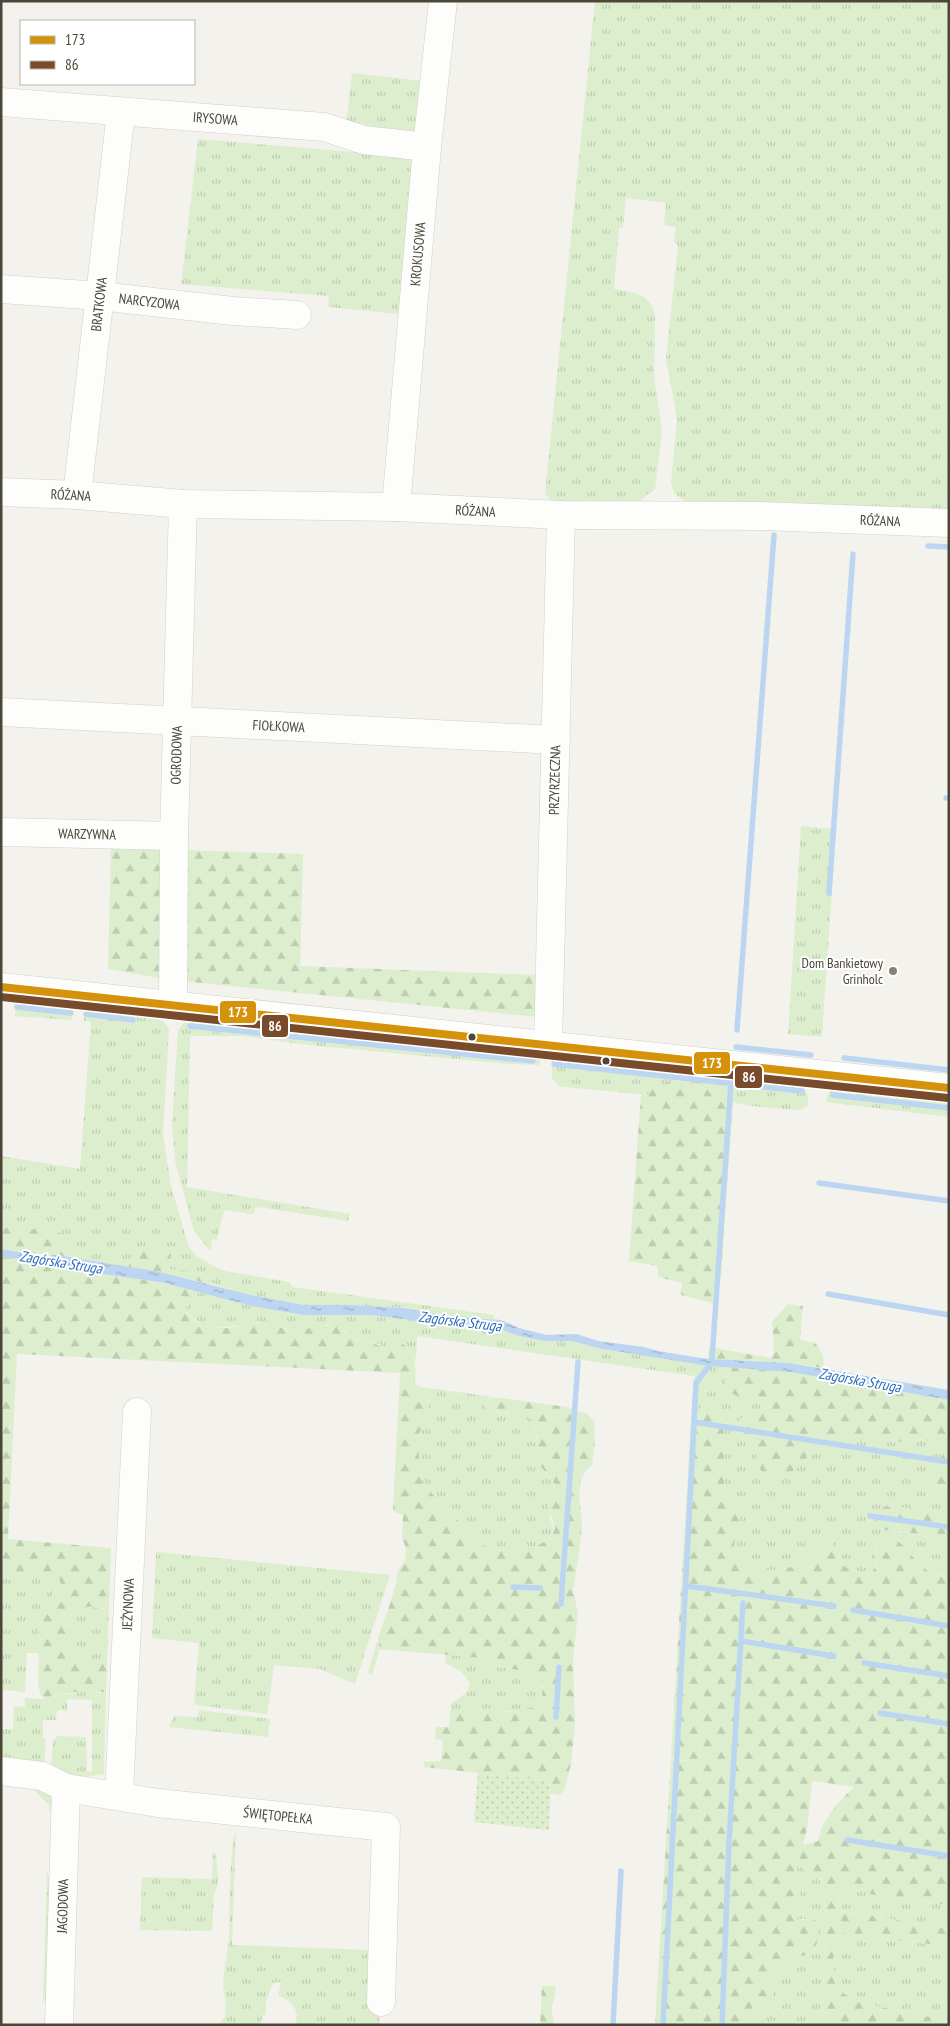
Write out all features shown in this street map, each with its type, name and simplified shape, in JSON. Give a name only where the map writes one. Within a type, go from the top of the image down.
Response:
[{"type":"street","name":"KROKUSOWA","points":[[396,507],[427,147],[443,1]]},
{"type":"street","name":"IRYSOWA","points":[[1,102],[324,127],[364,140],[427,147]]},
{"type":"street","name":"BRATKOWA","points":[[78,495],[122,112]]},
{"type":"street","name":"NARCYZOWA","points":[[1,289],[100,296],[233,311],[297,315]]},
{"type":"street","name":"RÓŻANA","points":[[1,492],[78,495],[183,504],[396,507],[562,515],[760,516],[949,523]]},
{"type":"street","name":"OGRODOWA","points":[[173,1005],[174,836],[183,504]]},
{"type":"street","name":"PRZYRZECZNA","points":[[548,1046],[562,515]]},
{"type":"street","name":"FIOŁKOWA","points":[[1,712],[556,740]]},
{"type":"street","name":"WARZYWNA","points":[[1,832],[174,836]]},
{"type":"street","points":[[1,987],[949,1088]]},
{"type":"street","name":"JEŻYNOWA","points":[[119,1795],[137,1412]]},
{"type":"street","name":"ŚWIĘTOPEŁKA","points":[[1,1771],[42,1776],[66,1788],[119,1795],[158,1803],[386,1827],[381,2002]]},
{"type":"street","name":"JAGODOWA","points":[[59,2025],[66,1788]]},
{"type":"green space","points":[[595,1],[949,1],[949,516],[691,506],[674,493],[671,482],[677,419],[666,359],[678,245],[674,242],[676,227],[664,225],[666,203],[626,198],[623,228],[619,228],[614,289],[639,294],[648,301],[655,313],[654,375],[662,432],[655,489],[637,503],[552,502],[545,493]]},
{"type":"green space","points":[[352,73],[423,81],[417,134],[346,127]]},
{"type":"green space","points":[[198,139],[415,157],[399,314],[328,307],[329,296],[181,284]]},
{"type":"green space","points":[[801,826],[836,829],[822,1037],[788,1034]]},
{"type":"green space","points":[[111,849],[168,850],[164,979],[108,969]]},
{"type":"green space","points":[[186,850],[303,854],[300,966],[539,975],[538,1017],[181,981]]},
{"type":"green space","points":[[17,998],[73,1007],[72,1020],[15,1016]]},
{"type":"green space","points":[[84,1007],[157,1013],[169,1029],[163,1135],[171,1186],[189,1247],[195,1255],[225,1271],[289,1282],[293,1287],[494,1315],[494,1319],[456,1317],[403,1308],[304,1305],[251,1295],[215,1285],[207,1278],[188,1272],[171,1270],[170,1274],[57,1255],[1,1249],[1,1156],[80,1169],[91,1022],[84,1021]]},
{"type":"green space","points":[[186,1020],[541,1057],[539,1065],[508,1064],[309,1045],[244,1036],[190,1036],[187,1187],[350,1214],[348,1221],[259,1207],[255,1208],[252,1214],[224,1210],[217,1240],[212,1239],[210,1251],[194,1231],[175,1161],[172,1124],[178,1030]]},
{"type":"green space","points":[[552,1061],[611,1066],[612,1061],[802,1085],[808,1096],[808,1105],[800,1110],[743,1105],[730,1101],[705,1088],[680,1081],[664,1084],[648,1095],[559,1086],[552,1078]]},
{"type":"green space","points":[[676,1080],[699,1086],[733,1103],[721,1276],[715,1275],[713,1303],[681,1295],[682,1283],[658,1277],[657,1266],[629,1261],[641,1094],[647,1095],[656,1086]]},
{"type":"green space","points":[[835,1087],[949,1097],[949,1117],[826,1102],[830,1092]]},
{"type":"green space","points":[[1,1227],[19,1230],[38,1229],[65,1234],[75,1258],[1,1249]]},
{"type":"green space","points":[[145,1251],[171,1254],[170,1269],[201,1275],[214,1285],[160,1272],[124,1266],[135,1255]]},
{"type":"green space","points":[[1,1257],[49,1262],[96,1273],[177,1285],[200,1292],[191,1299],[184,1310],[197,1323],[209,1327],[226,1328],[270,1321],[278,1327],[295,1330],[338,1325],[354,1339],[382,1346],[386,1349],[403,1344],[412,1352],[414,1357],[415,1385],[426,1390],[429,1413],[425,1425],[419,1433],[419,1474],[425,1486],[438,1500],[445,1519],[452,1518],[459,1521],[462,1530],[468,1538],[493,1549],[507,1551],[525,1549],[548,1540],[554,1528],[548,1505],[555,1489],[552,1479],[539,1464],[536,1452],[537,1437],[531,1418],[491,1410],[485,1408],[485,1403],[494,1397],[567,1407],[588,1414],[594,1422],[595,1442],[592,1465],[585,1472],[581,1480],[579,1494],[582,1521],[581,1538],[573,1591],[578,1613],[573,1659],[575,1724],[571,1764],[564,1791],[559,1795],[550,1793],[551,1781],[424,1767],[424,1762],[441,1761],[443,1740],[435,1739],[436,1727],[449,1727],[450,1716],[459,1712],[510,1712],[539,1706],[542,1700],[543,1678],[540,1674],[489,1665],[484,1663],[482,1658],[380,1649],[378,1638],[391,1601],[397,1573],[405,1559],[406,1548],[402,1538],[403,1515],[393,1511],[400,1373],[17,1354],[8,1539],[111,1548],[109,1607],[81,1609],[69,1616],[72,1659],[87,1660],[95,1664],[107,1661],[106,1692],[75,1692],[45,1699],[41,1695],[38,1685],[40,1609],[43,1598],[53,1594],[61,1585],[60,1581],[53,1577],[1,1573]]},
{"type":"green space","points":[[200,1292],[251,1306],[303,1315],[372,1315],[455,1326],[499,1329],[519,1336],[545,1341],[572,1341],[602,1349],[698,1364],[732,1367],[726,1378],[746,1398],[770,1399],[771,1407],[755,1411],[739,1420],[740,1438],[742,1441],[756,1447],[761,1471],[766,1475],[772,1476],[786,1473],[805,1462],[814,1435],[871,1437],[887,1441],[909,1442],[925,1440],[945,1443],[942,1456],[931,1472],[933,1486],[949,1487],[949,1512],[940,1515],[917,1509],[886,1506],[876,1529],[919,1535],[949,1544],[949,1578],[925,1570],[913,1559],[901,1542],[877,1541],[875,1568],[870,1575],[843,1565],[831,1539],[826,1541],[805,1562],[793,1567],[754,1571],[740,1565],[735,1561],[734,1545],[740,1521],[726,1494],[724,1433],[702,1418],[691,1422],[694,1376],[417,1336],[416,1360],[408,1347],[403,1344],[386,1349],[379,1344],[363,1342],[350,1337],[345,1331],[328,1324],[308,1330],[292,1330],[259,1322],[249,1325],[215,1328],[202,1325],[184,1310],[191,1298]]},
{"type":"green space","points":[[788,1304],[803,1306],[800,1340],[815,1343],[824,1361],[823,1368],[789,1363],[708,1359],[709,1347],[771,1358],[774,1352],[772,1322]]},
{"type":"green space","points":[[732,1367],[790,1372],[949,1400],[949,1487],[933,1486],[931,1472],[942,1456],[945,1443],[925,1440],[909,1442],[887,1441],[871,1437],[848,1438],[814,1435],[802,1465],[791,1472],[779,1476],[763,1473],[759,1468],[756,1447],[742,1441],[740,1438],[738,1420],[755,1411],[771,1407],[770,1399],[745,1398],[728,1390],[724,1385]]},
{"type":"green space","points":[[421,1387],[494,1397],[489,1398],[494,1412],[523,1415],[531,1418],[543,1471],[551,1478],[555,1490],[550,1515],[553,1531],[549,1539],[536,1546],[527,1548],[510,1551],[496,1550],[468,1538],[457,1521],[445,1519],[438,1500],[425,1486],[419,1474],[419,1433],[425,1425],[429,1413],[426,1390]]},
{"type":"green space","points":[[703,1404],[714,1406],[721,1416],[724,1437],[724,1484],[726,1493],[740,1521],[734,1545],[735,1561],[744,1568],[754,1571],[769,1571],[800,1564],[809,1559],[826,1541],[831,1539],[843,1565],[870,1575],[876,1566],[877,1541],[892,1539],[903,1545],[923,1568],[949,1578],[949,1905],[874,1895],[848,1887],[840,1888],[839,1906],[842,1911],[949,1929],[949,1946],[874,1938],[841,1932],[834,1952],[834,1974],[836,1988],[857,2002],[949,2021],[949,2025],[822,2025],[826,1899],[821,1882],[812,1871],[804,1870],[798,1864],[797,1873],[801,1892],[800,1897],[788,1910],[794,1920],[815,1920],[818,1928],[817,1941],[813,1953],[784,1961],[773,1971],[772,2007],[759,2014],[757,2025],[655,2025],[671,1759],[689,1761],[671,1757],[691,1422],[702,1418]],"holes":[[[812,1781],[854,1787],[827,1818],[818,1841],[803,1845],[807,1829]]]},
{"type":"green space","points":[[886,1506],[917,1509],[940,1515],[949,1512],[949,1544],[917,1534],[875,1529],[876,1511]]},
{"type":"green space","points":[[156,1552],[390,1575],[355,1684],[320,1669],[274,1665],[267,1714],[196,1705],[194,1702],[199,1643],[152,1638]]},
{"type":"green space","points":[[1,1573],[53,1577],[60,1581],[61,1585],[53,1594],[43,1598],[40,1609],[39,1653],[27,1653],[25,1692],[4,1690],[1,1693]]},
{"type":"green space","points":[[93,1607],[103,1609],[109,1607],[107,1661],[95,1664],[81,1659],[72,1659],[69,1616],[82,1609]]},
{"type":"green space","points":[[377,1642],[380,1649],[372,1675],[368,1672]]},
{"type":"green space","points":[[446,1654],[482,1658],[484,1663],[489,1665],[540,1674],[543,1678],[540,1706],[497,1712],[453,1714],[450,1716],[451,1704],[467,1692],[470,1683],[462,1672],[445,1663]]},
{"type":"green space","points":[[85,1691],[106,1692],[104,1774],[84,1777],[1,1765],[1,1729],[13,1729],[14,1706],[25,1707],[25,1698],[45,1699]],"holes":[[[67,1699],[92,1700],[92,1772],[87,1771],[86,1737],[56,1736],[56,1739],[53,1739],[51,1767],[44,1767],[46,1739],[43,1739],[43,1720],[56,1720],[57,1710],[67,1711]]]},
{"type":"green space","points":[[199,1710],[270,1719],[268,1737],[169,1727],[174,1716],[198,1717]]},
{"type":"green space","points":[[478,1773],[551,1781],[549,1830],[474,1822]]},
{"type":"green space","points":[[29,1785],[54,1796],[54,1810],[49,1810],[49,1805]]},
{"type":"green space","points":[[236,1830],[232,1945],[371,1950],[380,2025],[295,2025],[297,2015],[294,2007],[288,2000],[278,1996],[281,1982],[273,1983],[266,2002],[266,2015],[262,2015],[261,2025],[219,2025],[225,2016],[226,2002],[223,1987],[229,1941],[230,1880],[233,1840]]},
{"type":"green space","points":[[213,1851],[216,1855],[218,1881],[214,1894],[212,1931],[140,1930],[142,1877],[212,1879]]},
{"type":"green space","points":[[798,1863],[804,1870],[812,1871],[821,1882],[826,1899],[822,2025],[757,2025],[758,2014],[772,2007],[773,1972],[784,1961],[813,1953],[818,1939],[818,1925],[805,1919],[794,1920],[788,1910],[801,1888],[796,1871]]},
{"type":"green space","points":[[47,1872],[50,1878],[49,2001],[43,2001]]},
{"type":"green space","points":[[848,1887],[874,1895],[949,1905],[949,1929],[842,1911],[839,1906],[840,1888]]},
{"type":"green space","points":[[840,1932],[874,1938],[949,1946],[949,2021],[857,2002],[836,1988],[834,1960]]},
{"type":"green space","points":[[542,1986],[555,1986],[552,2009],[553,2025],[540,2025]]},
{"type":"water","name":"Zagórska Struga","points":[[1,1249],[45,1256],[57,1255],[160,1272],[251,1295],[304,1305],[403,1308],[456,1317],[501,1320],[519,1328],[547,1335],[577,1334],[598,1341],[644,1347],[708,1359],[789,1363],[949,1390],[949,1400],[790,1372],[709,1366],[602,1349],[572,1341],[545,1341],[519,1336],[499,1329],[455,1326],[372,1315],[303,1315],[251,1306],[165,1283],[96,1273],[49,1262],[1,1257]]},
{"type":"waterway","points":[[737,1030],[774,535]]},
{"type":"waterway","points":[[928,546],[949,547]]},
{"type":"waterway","points":[[829,893],[853,554]]},
{"type":"waterway","points":[[17,1007],[71,1013]]},
{"type":"waterway","points":[[86,1014],[133,1020]]},
{"type":"waterway","points":[[190,1026],[533,1061]]},
{"type":"waterway","points":[[736,1047],[811,1055]]},
{"type":"waterway","points":[[844,1058],[949,1070]]},
{"type":"waterway","points":[[554,1064],[802,1091]]},
{"type":"waterway","points":[[712,1359],[731,1082]]},
{"type":"waterway","points":[[833,1095],[949,1108]]},
{"type":"waterway","points":[[819,1183],[949,1201]]},
{"type":"waterway","points":[[828,1294],[949,1315]]},
{"type":"waterway","points":[[561,1604],[578,1362]]},
{"type":"waterway","points":[[663,2025],[696,1383],[709,1366]]},
{"type":"waterway","points":[[694,1422],[949,1462]]},
{"type":"waterway","points":[[870,1516],[949,1527]]},
{"type":"waterway","points":[[687,1586],[834,1606]]},
{"type":"waterway","points":[[513,1587],[540,1588]]},
{"type":"waterway","points":[[722,2025],[729,1842],[743,1603]]},
{"type":"waterway","points":[[853,1610],[949,1626]]},
{"type":"waterway","points":[[741,1641],[834,1656]]},
{"type":"waterway","points":[[864,1663],[949,1676]]},
{"type":"waterway","points":[[556,1717],[559,1667]]},
{"type":"waterway","points":[[880,1713],[949,1724]]},
{"type":"waterway","points":[[847,1840],[949,1856]]},
{"type":"waterway","points":[[613,2025],[621,1871]]},
{"type":"transit line","name":"173","points":[[1,987],[949,1088]]},
{"type":"transit line","name":"86","points":[[1,997],[948,1098]]},
{"type":"place","name":"Dom Bankietowy Grinholc","points":[[893,971]]}]
